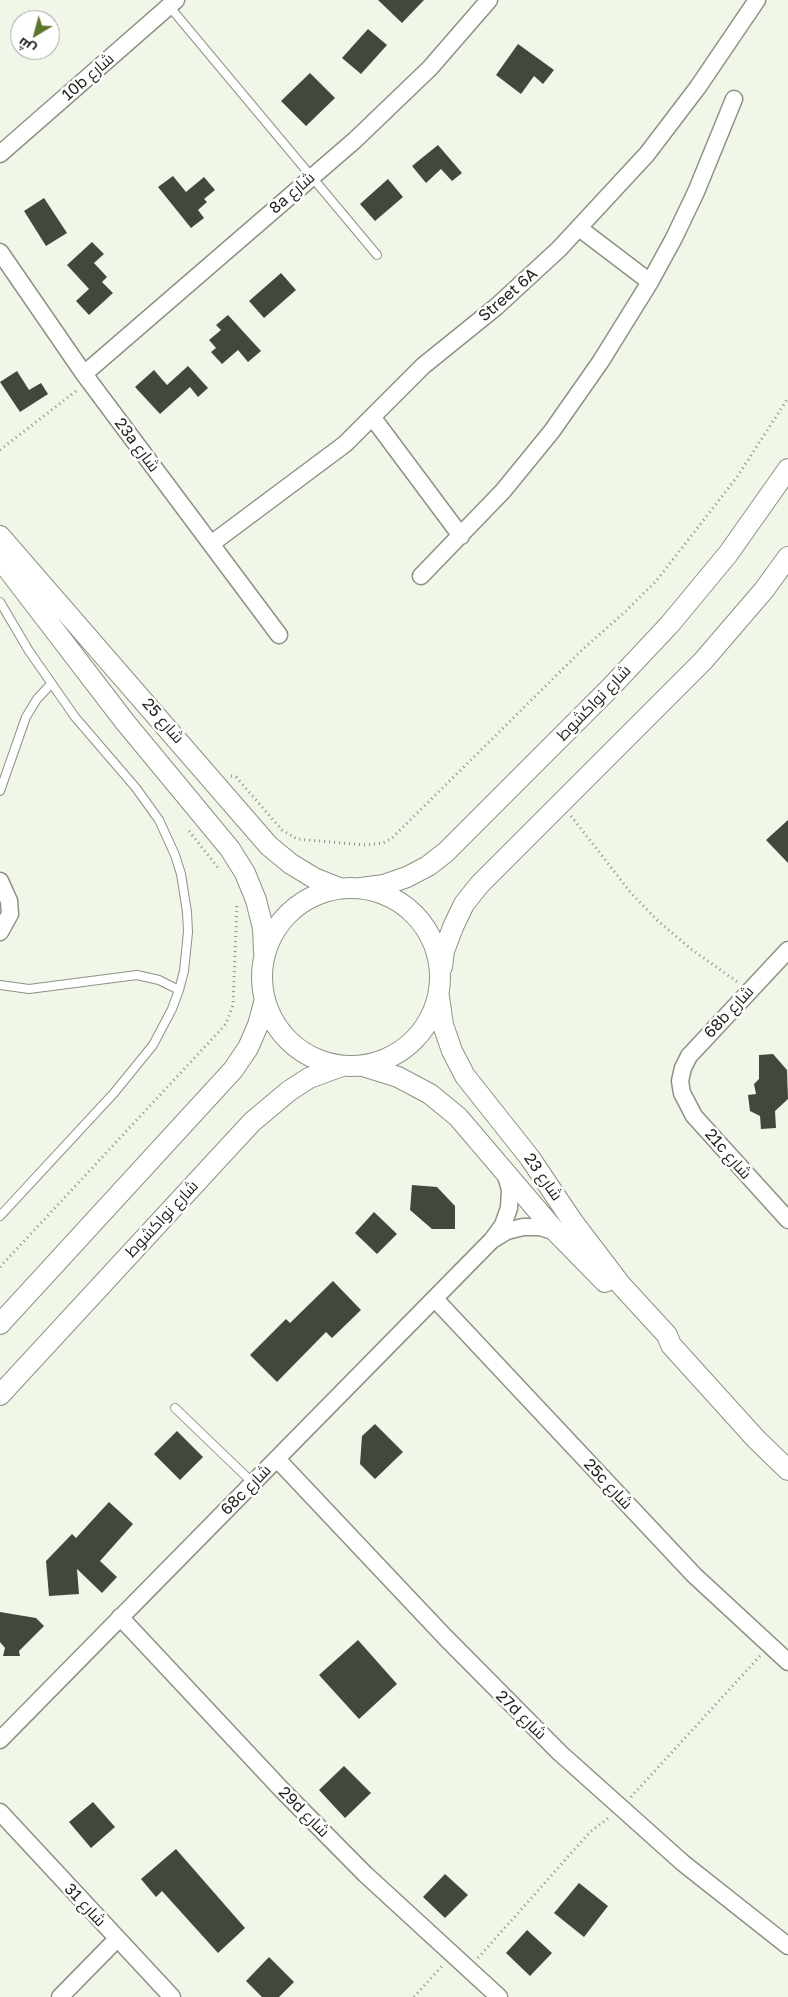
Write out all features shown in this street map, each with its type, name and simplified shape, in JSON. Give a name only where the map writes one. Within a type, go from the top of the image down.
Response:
[{"type":"street","name":"8a شارع","points":[[84,374],[355,140],[430,68],[489,0]]},
{"type":"street","name":"Street 6A","points":[[211,544],[331,456],[372,418],[410,378],[517,288],[579,228],[621,184],[672,122],[724,52],[757,0]]},
{"type":"street","name":"10b شارع","points":[[0,154],[169,2]]},
{"type":"street","points":[[421,576],[462,536],[503,491],[558,423],[601,361],[650,282],[696,192],[734,99]]},
{"type":"street","points":[[579,228],[650,282]]},
{"type":"street","name":"23a شارع","points":[[0,252],[84,374],[279,635]]},
{"type":"street","points":[[372,418],[462,536]]},
{"type":"street","name":"شارع نواكشوط","points":[[360,888],[384,885],[407,878],[428,866],[446,852],[609,690],[670,624],[728,554],[788,470]]},
{"type":"street","name":"شارع 25","points":[[0,536],[270,846],[306,873],[339,888]]},
{"type":"street","points":[[441,976],[438,955],[430,935],[418,917],[401,903],[388,896],[360,888],[339,888],[318,894],[300,904],[284,918],[272,936],[264,957],[262,978],[264,999],[272,1019],[285,1037],[301,1051],[321,1061],[342,1066],[363,1066],[390,1057],[403,1050],[420,1036],[432,1018],[439,997],[444,951],[452,927],[464,904],[480,884],[703,662],[764,590],[788,557]]},
{"type":"street","name":"شارع 25","points":[[0,559],[108,700],[230,849],[245,873],[256,900],[263,928],[264,957]]},
{"type":"street","points":[[0,881],[9,901],[10,914],[0,932]]},
{"type":"street","name":"68b شارع","points":[[680,1081],[683,1068],[689,1056],[788,950]]},
{"type":"street","name":"شارع 23","points":[[439,997],[443,1025],[465,1076],[530,1158],[573,1222],[616,1278],[667,1334],[671,1345],[756,1439],[788,1470]]},
{"type":"street","points":[[0,1324],[233,1070],[248,1048],[258,1025],[264,999]]},
{"type":"street","name":"شارع نواكشوط","points":[[0,1395],[252,1122],[289,1091],[309,1078],[342,1066]]},
{"type":"street","name":"شارع 23","points":[[363,1066],[398,1077],[430,1094],[458,1117],[556,1232],[661,1341],[671,1345]]},
{"type":"street","name":"21c شارع","points":[[680,1081],[684,1099],[694,1116],[788,1220]]},
{"type":"street","name":"68c شارع","points":[[0,1740],[492,1240],[503,1225],[509,1208],[510,1190],[505,1172]]},
{"type":"street","name":"68c شارع","points":[[492,1240],[507,1231],[523,1227],[540,1227],[556,1232]]},
{"type":"street","name":"25c شارع","points":[[435,1299],[694,1575],[788,1662]]},
{"type":"street","name":"27d شارع","points":[[277,1458],[457,1650],[560,1753],[683,1863],[788,1946]]},
{"type":"street","name":"29d شارع","points":[[120,1617],[282,1790],[365,1874],[452,1956],[499,1997]]},
{"type":"street","name":"شارع 31","points":[[0,1812],[172,1997]]},
{"type":"street","points":[[60,1997],[117,1939]]},
{"type":"lane","points":[[169,2],[378,255]]},
{"type":"lane","points":[[0,602],[51,684],[100,749],[148,803],[168,837],[181,874],[187,912],[187,951],[179,990],[163,1028],[141,1062],[0,1216]]},
{"type":"lane","points":[[0,791],[26,717],[37,699],[51,684]]},
{"type":"lane","points":[[0,985],[29,989],[137,975],[159,980],[179,990]]},
{"type":"lane","points":[[175,1408],[253,1484]]},
{"type":"path","points":[[0,450],[75,393],[84,374]]},
{"type":"path","points":[[216,784],[227,776],[236,778],[282,830],[297,839],[365,845],[383,843],[391,839],[582,650],[626,611],[657,580],[737,477],[788,398]]},
{"type":"path","points":[[193,803],[187,808],[183,821],[222,872]]},
{"type":"path","points":[[562,804],[631,893],[658,921],[690,950],[750,990]]},
{"type":"path","points":[[0,1266],[226,1024],[234,1005],[236,897]]},
{"type":"path","points":[[414,1997],[452,1956]]},
{"type":"building","points":[[378,0],[424,0],[402,23]]},
{"type":"building","points":[[368,29],[387,45],[361,74],[342,58]]},
{"type":"building","points":[[518,44],[554,70],[543,84],[534,76],[521,94],[496,75]]},
{"type":"building","points":[[310,73],[335,98],[306,126],[281,101]]},
{"type":"building","points":[[438,145],[462,173],[452,181],[441,169],[426,183],[412,166]]},
{"type":"building","points":[[173,176],[186,192],[204,177],[215,190],[204,199],[207,202],[198,210],[204,218],[191,228],[158,187]]},
{"type":"building","points":[[388,179],[403,197],[375,221],[360,204]]},
{"type":"building","points":[[44,198],[67,233],[46,246],[24,211]]},
{"type":"building","points":[[92,242],[104,254],[94,263],[107,277],[102,282],[113,293],[89,315],[76,301],[89,289],[67,265]]},
{"type":"building","points":[[281,273],[296,290],[264,318],[249,301]]},
{"type":"building","points":[[228,315],[261,351],[248,362],[238,350],[222,364],[211,352],[216,348],[209,340],[221,330],[216,325]]},
{"type":"building","points":[[188,366],[208,388],[198,397],[190,387],[160,414],[135,387],[154,370],[167,385]]},
{"type":"building","points":[[17,371],[29,390],[41,383],[48,394],[20,412],[0,382]]},
{"type":"building","points":[[788,820],[788,863],[766,840]]},
{"type":"building","points":[[773,1054],[787,1070],[788,1099],[775,1111],[776,1128],[761,1129],[760,1116],[750,1111],[748,1095],[756,1094],[754,1084],[759,1079],[759,1055]]},
{"type":"building","points":[[412,1185],[437,1187],[455,1206],[455,1229],[432,1229],[410,1210]]},
{"type":"building","points":[[374,1212],[397,1234],[377,1254],[355,1233]]},
{"type":"building","points":[[333,1281],[361,1310],[332,1338],[326,1332],[277,1382],[250,1355],[286,1319],[290,1323]]},
{"type":"building","points":[[375,1424],[403,1452],[375,1479],[360,1464],[362,1436]]},
{"type":"building","points":[[177,1431],[203,1457],[180,1480],[154,1454]]},
{"type":"building","points":[[109,1502],[133,1524],[100,1561],[117,1577],[102,1593],[77,1569],[79,1594],[49,1596],[46,1561],[72,1534],[76,1538]]},
{"type":"building","points":[[0,1612],[36,1618],[44,1626],[19,1651],[20,1656],[3,1656],[5,1648],[0,1642]]},
{"type":"building","points":[[358,1640],[397,1684],[359,1719],[319,1675]]},
{"type":"building","points":[[344,1766],[371,1793],[345,1818],[319,1790]]},
{"type":"building","points":[[93,1802],[115,1827],[91,1848],[69,1822]]},
{"type":"building","points":[[176,1849],[245,1928],[218,1953],[162,1891],[156,1897],[141,1879]]},
{"type":"building","points":[[445,1874],[468,1895],[445,1918],[423,1897]]},
{"type":"building","points":[[579,1883],[608,1906],[584,1937],[554,1913]]},
{"type":"building","points":[[527,1930],[552,1953],[530,1976],[506,1953]]},
{"type":"building","points":[[269,1957],[294,1982],[279,1997],[262,1997],[246,1981]]}]
